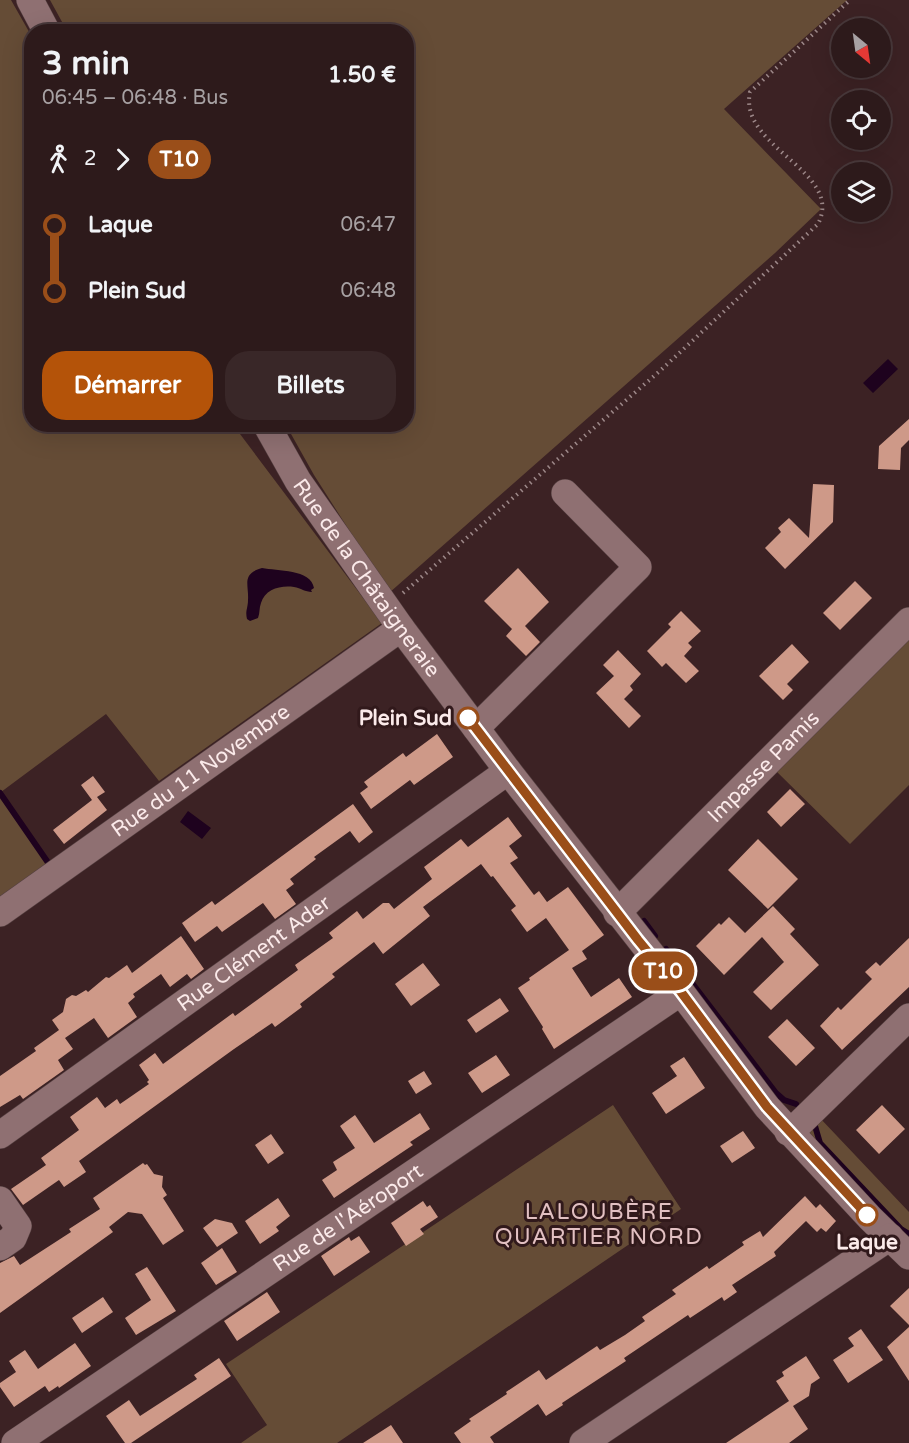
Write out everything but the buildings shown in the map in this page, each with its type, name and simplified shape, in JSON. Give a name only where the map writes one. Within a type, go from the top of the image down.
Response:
[{"type":"street","points":[[30,0],[43,24]]},
{"type":"street","name":"Rue de la Châtaigneraie","points":[[270,432],[298,481],[394,618],[508,771],[681,992],[767,1107],[909,1256]]},
{"type":"street","points":[[476,728],[638,567],[565,493]]},
{"type":"street","name":"Rue du 11 Novembre","points":[[0,914],[394,618]]},
{"type":"street","name":"Impasse Pamis","points":[[617,913],[909,621]]},
{"type":"street","name":"Rue Clément Ader","points":[[0,1135],[508,771]]},
{"type":"street","name":"Rue de l'Aéroport","points":[[15,1443],[681,992]]},
{"type":"street","points":[[788,1131],[798,1125],[909,1017]]},
{"type":"street","points":[[0,1200],[18,1226],[13,1238],[0,1247]]},
{"type":"street","points":[[583,1443],[890,1237]]},
{"type":"path","points":[[394,618],[818,224],[824,212],[814,182],[755,126],[747,104],[750,92],[850,0]]},
{"type":"shaded area","points":[[0,0],[11,0],[25,24],[24,432],[239,432],[382,623],[159,781],[106,714],[1,792],[53,866],[0,902]]},
{"type":"shaded area","points":[[50,0],[847,0],[724,109],[821,209],[775,253],[389,593],[314,475],[290,432],[414,432],[414,24],[63,24]]},
{"type":"shaded area","points":[[888,359],[898,369],[873,393],[863,383]]},
{"type":"shaded area","points":[[262,568],[300,574],[312,582],[314,588],[312,592],[289,587],[279,587],[270,591],[263,598],[258,618],[250,621],[246,614],[248,580],[251,573]]},
{"type":"shaded area","points":[[909,638],[909,785],[850,844],[774,769]]},
{"type":"shaded area","points":[[188,811],[211,828],[202,839],[180,822]]},
{"type":"shaded area","points":[[613,1105],[681,1209],[337,1443],[241,1443],[267,1425],[226,1364]]},
{"type":"shaded area","points":[[819,1117],[909,1212],[909,1242],[809,1133]]},
{"type":"waterway","points":[[0,793],[49,864]]},
{"type":"waterway","points":[[644,921],[655,936]]},
{"type":"waterway","points":[[666,949],[776,1093],[784,1100],[796,1104]]},
{"type":"waterway","points":[[815,1126],[820,1143],[901,1229],[909,1234]]},
{"type":"bus line","name":"T10","points":[[468,718],[617,913],[681,992],[767,1107],[867,1215]]},
{"type":"place","name":"Plein Sud","points":[[468,718]]},
{"type":"place","name":"Laque","points":[[867,1215]]},
{"type":"district","name":"LALOUBÈRE QUARTIER NORD","points":[[599,1224]]}]
